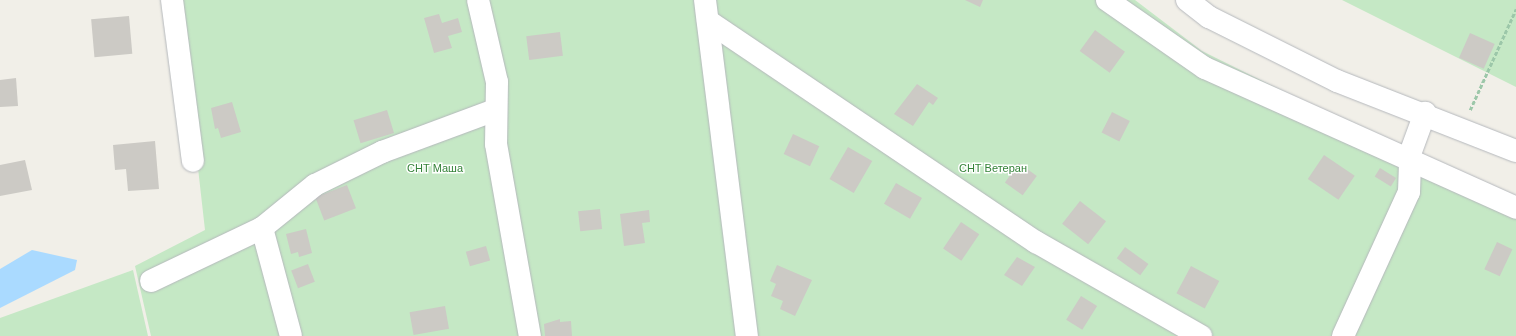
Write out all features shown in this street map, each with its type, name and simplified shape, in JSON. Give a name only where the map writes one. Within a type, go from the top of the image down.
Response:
[{"type":"street","points":[[172,0],[194,161]]},
{"type":"street","points":[[478,0],[497,82],[495,110],[496,144],[530,336]]},
{"type":"street","points":[[1107,0],[1205,68],[1410,163],[1516,208]]},
{"type":"street","points":[[1187,0],[1209,17],[1337,81],[1425,113],[1516,151]]},
{"type":"street","points":[[707,10],[747,336]]},
{"type":"street","points":[[707,10],[1036,242],[1201,336]]},
{"type":"street","points":[[151,281],[262,228],[315,185],[382,152],[495,110]]},
{"type":"street","points":[[1343,336],[1409,192],[1410,163],[1425,113]]},
{"type":"street","points":[[262,228],[291,336]]},
{"type":"path","points":[[1467,117],[1516,9]]},
{"type":"green space","points":[[179,0],[1135,0],[1202,51],[1410,154],[1516,199],[1516,336],[151,336],[135,266],[205,230]]},
{"type":"green space","points":[[1342,0],[1516,0],[1516,87]]},
{"type":"green space","points":[[133,270],[148,336],[0,336],[0,318]]},
{"type":"water","points":[[32,250],[77,260],[75,270],[0,308],[0,269]]},
{"type":"building","points":[[965,0],[983,0],[980,7]]},
{"type":"building","points":[[439,14],[442,23],[458,18],[462,32],[448,36],[452,48],[434,53],[424,18]]},
{"type":"building","points":[[129,16],[132,54],[94,57],[91,19]]},
{"type":"building","points":[[1095,30],[1125,52],[1110,73],[1080,51]]},
{"type":"building","points":[[560,32],[563,56],[529,60],[526,36]]},
{"type":"building","points":[[1470,33],[1495,44],[1484,69],[1459,58]]},
{"type":"building","points":[[16,78],[18,106],[0,107],[0,80]]},
{"type":"building","points":[[917,84],[938,98],[933,105],[929,102],[913,126],[894,114]]},
{"type":"building","points":[[232,102],[241,132],[221,138],[218,128],[215,129],[211,108]]},
{"type":"building","points":[[387,110],[394,133],[361,143],[354,120]]},
{"type":"building","points":[[1112,112],[1130,121],[1119,142],[1102,132]]},
{"type":"building","points":[[793,134],[819,146],[810,166],[784,154]]},
{"type":"building","points":[[155,141],[159,189],[128,191],[126,169],[115,170],[113,145]]},
{"type":"building","points":[[848,147],[872,161],[854,193],[830,179]]},
{"type":"building","points":[[1324,155],[1355,176],[1338,200],[1308,179]]},
{"type":"building","points":[[25,160],[32,190],[0,196],[0,165]]},
{"type":"building","points":[[1019,163],[1037,176],[1023,195],[1005,182]]},
{"type":"building","points":[[1380,168],[1396,178],[1391,187],[1375,176]]},
{"type":"building","points":[[896,183],[922,198],[910,219],[884,204]]},
{"type":"building","points":[[347,185],[356,208],[324,221],[315,197]]},
{"type":"building","points":[[1080,201],[1106,221],[1088,244],[1062,224]]},
{"type":"building","points":[[600,209],[602,229],[580,231],[578,211]]},
{"type":"building","points":[[649,210],[650,222],[642,223],[645,243],[624,246],[620,214]]},
{"type":"building","points":[[961,222],[979,234],[961,261],[943,249]]},
{"type":"building","points":[[306,229],[312,253],[299,257],[298,252],[291,254],[286,234]]},
{"type":"building","points":[[1497,242],[1512,249],[1500,276],[1484,269]]},
{"type":"building","points":[[486,246],[490,260],[470,266],[466,252]]},
{"type":"building","points":[[1125,247],[1148,264],[1140,275],[1117,258]]},
{"type":"building","points":[[1017,257],[1035,267],[1022,286],[1004,275]]},
{"type":"building","points":[[308,264],[315,282],[298,288],[291,270]]},
{"type":"building","points":[[777,265],[812,280],[795,316],[780,309],[783,301],[771,296],[776,284],[770,281]]},
{"type":"building","points":[[1191,266],[1219,281],[1205,308],[1176,293]]},
{"type":"building","points":[[1081,296],[1097,306],[1082,330],[1066,320]]},
{"type":"building","points":[[445,306],[449,329],[414,335],[410,312]]},
{"type":"building","points":[[560,319],[560,322],[571,321],[572,336],[545,336],[544,324]]},
{"type":"park label","name":"СНТ Маша","points":[[435,168]]},
{"type":"park label","name":"СНТ Ветеран","points":[[993,168]]}]
